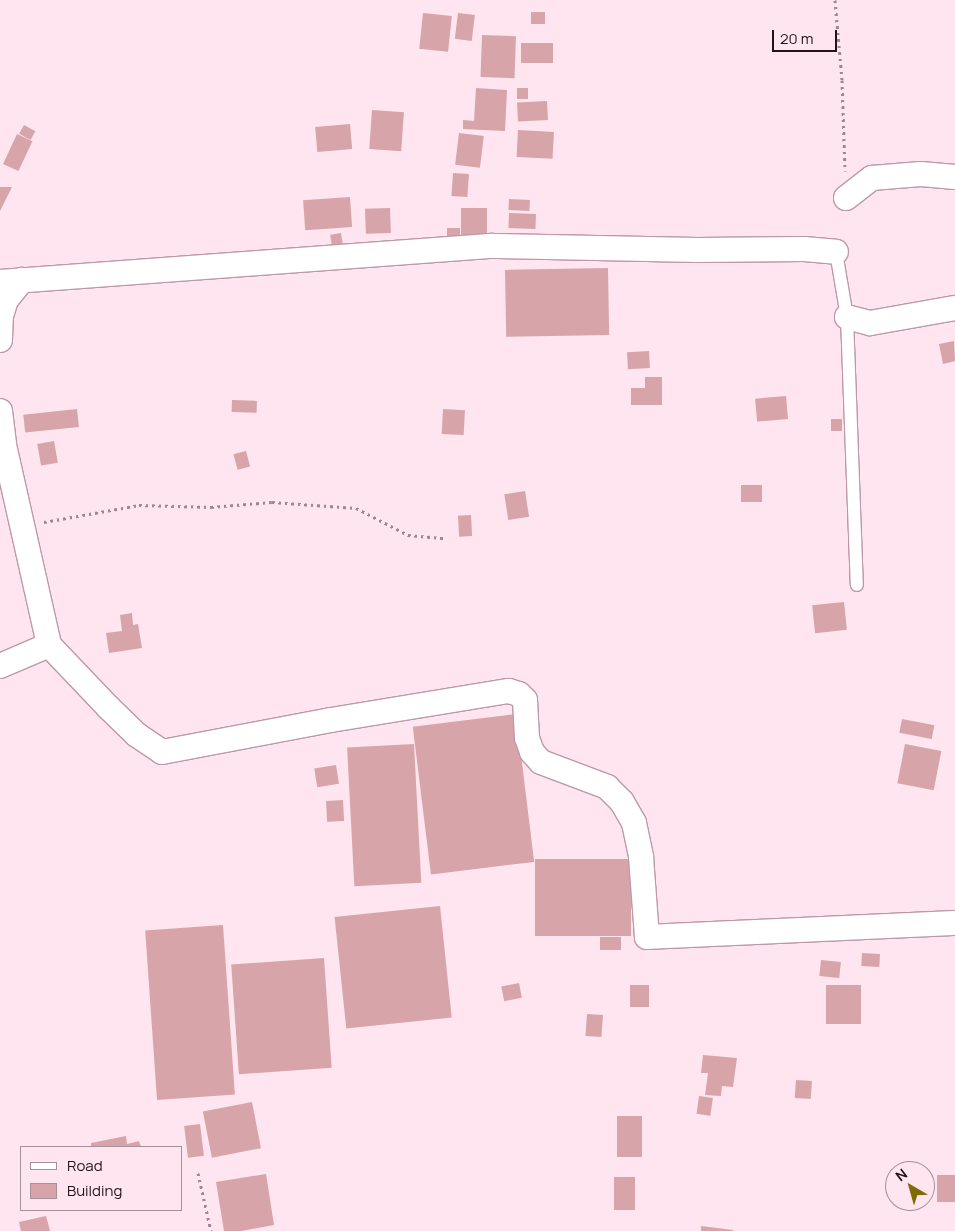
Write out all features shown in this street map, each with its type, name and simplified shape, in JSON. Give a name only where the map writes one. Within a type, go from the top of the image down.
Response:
[{"type":"street","points":[[846,198],[872,178],[921,174],[955,177]]},
{"type":"street","points":[[0,340],[1,316],[11,281],[493,246],[697,250],[804,249],[836,252]]},
{"type":"street","points":[[847,317],[870,323],[955,308]]},
{"type":"street","points":[[0,411],[4,445],[49,645],[137,735],[162,752],[508,691],[519,694],[525,700],[527,738],[532,752],[541,762],[607,787],[622,802],[634,823],[641,857],[647,937],[955,923]]},
{"type":"street","points":[[0,666],[49,645]]},
{"type":"lane","points":[[836,252],[847,317],[857,585]]},
{"type":"path","points":[[835,0],[842,80],[846,198]]},
{"type":"path","points":[[21,526],[138,505],[211,507],[272,502],[356,508],[408,535],[445,538]]},
{"type":"path","points":[[198,1173],[211,1231]]},
{"type":"building","points":[[531,12],[545,12],[545,24],[531,24]]},
{"type":"building","points":[[423,13],[452,16],[448,52],[419,49]]},
{"type":"building","points":[[458,13],[475,15],[472,41],[455,39]]},
{"type":"building","points":[[482,35],[516,36],[515,78],[481,77]]},
{"type":"building","points":[[521,43],[553,43],[553,63],[521,63]]},
{"type":"building","points":[[476,88],[507,90],[505,131],[463,129],[463,120],[474,121]]},
{"type":"building","points":[[517,88],[528,88],[528,99],[517,99]]},
{"type":"building","points":[[547,101],[548,120],[518,122],[517,103]]},
{"type":"building","points":[[372,110],[404,112],[401,151],[369,149]]},
{"type":"building","points":[[350,124],[352,149],[317,152],[315,127]]},
{"type":"building","points":[[24,125],[35,131],[31,140],[19,134]]},
{"type":"building","points":[[518,130],[554,132],[553,159],[517,157]]},
{"type":"building","points":[[459,133],[484,136],[480,168],[455,165]]},
{"type":"building","points":[[17,134],[32,141],[18,171],[3,164]]},
{"type":"building","points":[[453,173],[469,174],[467,197],[451,196]]},
{"type":"building","points":[[0,187],[12,187],[0,211]]},
{"type":"building","points":[[350,197],[352,227],[305,230],[303,200]]},
{"type":"building","points":[[509,199],[530,200],[529,211],[508,210]]},
{"type":"building","points":[[390,208],[391,233],[366,234],[365,209]]},
{"type":"building","points":[[461,208],[487,208],[487,238],[461,238]]},
{"type":"building","points":[[509,213],[536,214],[535,229],[508,228]]},
{"type":"building","points":[[447,228],[460,228],[460,238],[447,238]]},
{"type":"building","points":[[341,233],[343,246],[332,248],[330,235]]},
{"type":"building","points":[[608,268],[609,335],[506,337],[505,270]]},
{"type":"building","points":[[954,341],[955,361],[943,364],[939,344]]},
{"type":"building","points":[[649,351],[650,368],[628,369],[627,352]]},
{"type":"building","points":[[645,377],[662,377],[662,405],[631,405],[631,388],[645,388]]},
{"type":"building","points":[[786,396],[788,419],[757,422],[755,399]]},
{"type":"building","points":[[232,400],[257,401],[257,413],[232,412]]},
{"type":"building","points":[[77,409],[79,427],[25,433],[23,415]]},
{"type":"building","points":[[443,409],[465,410],[464,435],[442,434]]},
{"type":"building","points":[[831,419],[842,419],[842,431],[831,431]]},
{"type":"building","points":[[54,441],[58,463],[41,466],[37,444]]},
{"type":"building","points":[[246,451],[250,466],[238,470],[233,454]]},
{"type":"building","points":[[741,485],[762,485],[762,502],[741,502]]},
{"type":"building","points":[[525,491],[529,517],[508,520],[504,494]]},
{"type":"building","points":[[471,515],[472,536],[459,537],[458,516]]},
{"type":"building","points":[[844,602],[847,630],[815,633],[812,605]]},
{"type":"building","points":[[132,613],[133,625],[138,624],[142,648],[109,653],[106,633],[122,631],[120,615]]},
{"type":"building","points":[[516,714],[534,862],[431,875],[413,727]]},
{"type":"building","points":[[902,719],[934,725],[932,739],[899,733]]},
{"type":"building","points":[[414,744],[421,883],[354,886],[347,748]]},
{"type":"building","points":[[905,744],[941,751],[934,790],[897,783]]},
{"type":"building","points":[[336,765],[339,784],[317,787],[314,768]]},
{"type":"building","points":[[343,800],[344,821],[327,822],[326,801]]},
{"type":"building","points":[[535,859],[631,859],[631,936],[535,936]]},
{"type":"building","points":[[440,906],[452,1017],[346,1028],[335,917]]},
{"type":"building","points":[[223,925],[235,1095],[157,1100],[145,930]]},
{"type":"building","points":[[600,937],[621,937],[621,950],[600,950]]},
{"type":"building","points":[[862,953],[880,954],[879,967],[861,966]]},
{"type":"building","points":[[324,958],[332,1068],[239,1074],[231,964]]},
{"type":"building","points":[[821,960],[841,962],[839,978],[819,976]]},
{"type":"building","points":[[519,983],[522,998],[504,1001],[501,986]]},
{"type":"building","points":[[630,985],[649,985],[649,1007],[630,1007]]},
{"type":"building","points":[[826,985],[861,985],[861,1024],[826,1024]]},
{"type":"building","points":[[587,1014],[603,1015],[601,1037],[585,1036]]},
{"type":"building","points":[[703,1055],[737,1058],[733,1087],[722,1086],[721,1096],[705,1095],[708,1073],[701,1073]]},
{"type":"building","points":[[796,1080],[812,1081],[811,1099],[795,1098]]},
{"type":"building","points":[[699,1096],[713,1098],[710,1116],[696,1114]]},
{"type":"building","points":[[252,1102],[261,1148],[212,1158],[203,1112]]},
{"type":"building","points":[[617,1116],[642,1116],[642,1157],[617,1157]]},
{"type":"building","points":[[200,1124],[204,1156],[188,1158],[184,1126]]},
{"type":"building","points":[[126,1136],[127,1144],[139,1141],[141,1146],[91,1146],[91,1143]]},
{"type":"building","points":[[266,1174],[274,1225],[241,1231],[224,1231],[216,1182]]},
{"type":"building","points":[[937,1175],[955,1175],[955,1202],[937,1202]]},
{"type":"building","points":[[614,1177],[635,1177],[635,1210],[614,1210]]},
{"type":"building","points":[[46,1216],[50,1231],[21,1231],[19,1222]]},
{"type":"building","points":[[701,1226],[733,1230],[733,1231],[701,1231]]}]
